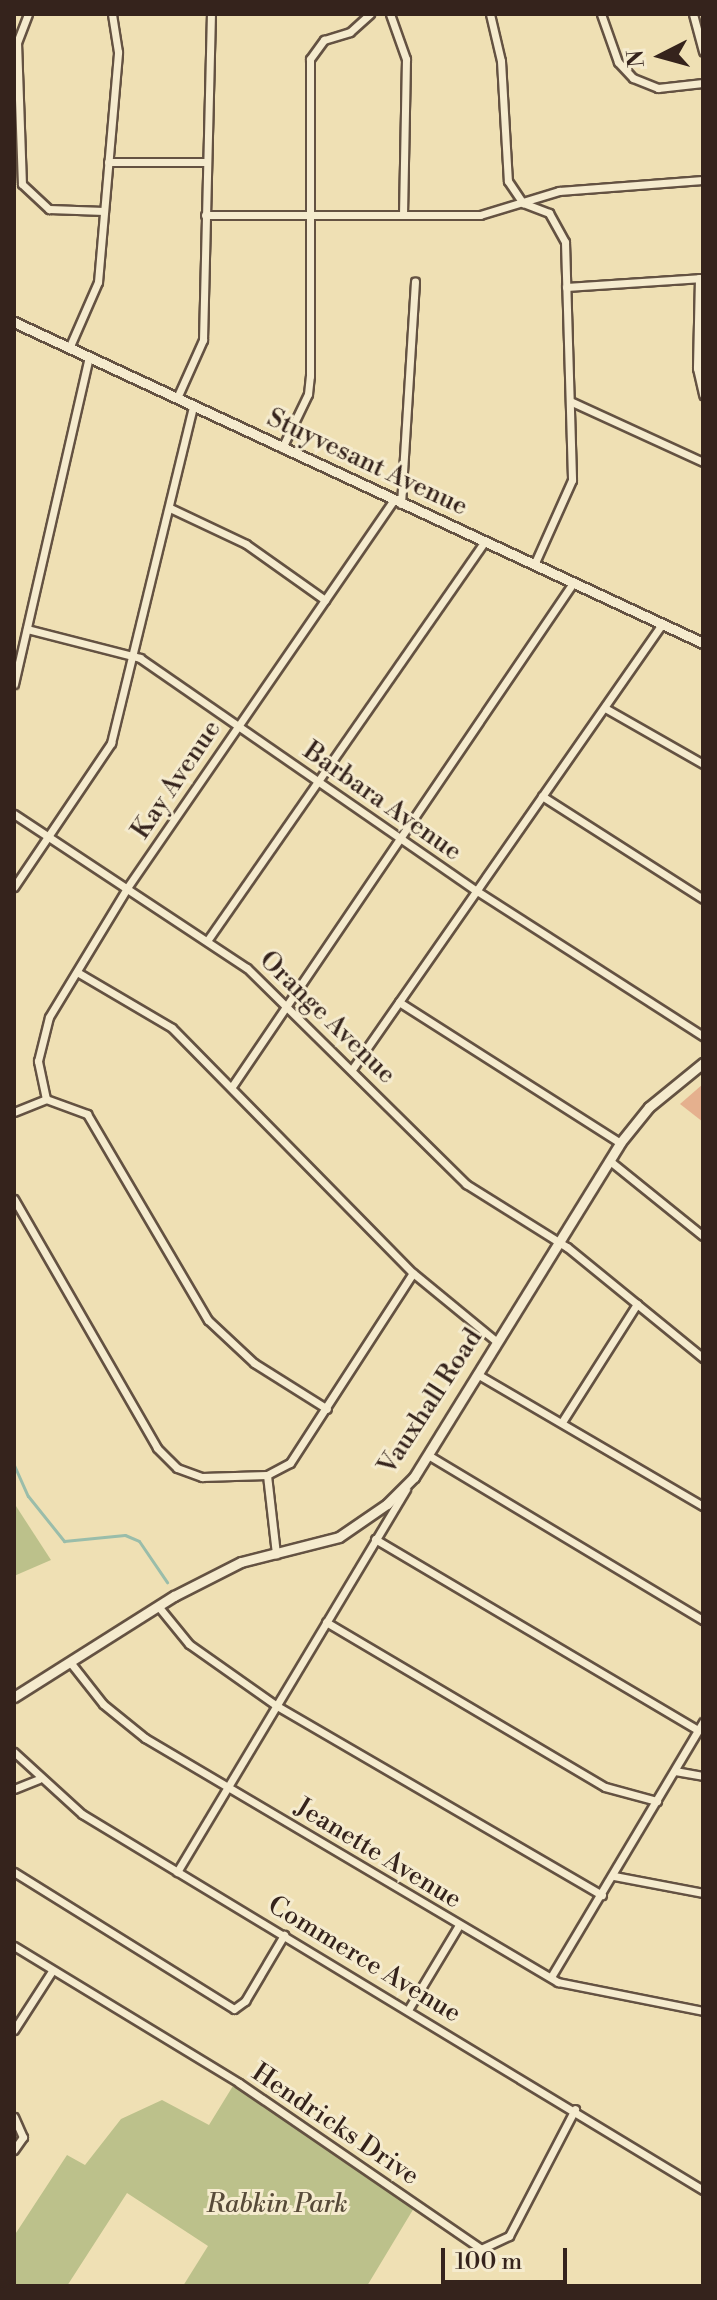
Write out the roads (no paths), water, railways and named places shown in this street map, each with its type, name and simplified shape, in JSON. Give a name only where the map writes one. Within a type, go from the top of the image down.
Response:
[{"type":"street","points":[[28,14],[17,42],[22,184],[49,209],[104,211]]},
{"type":"street","points":[[70,346],[98,282],[118,52],[112,14]]},
{"type":"street","points":[[177,398],[203,340],[211,14]]},
{"type":"street","points":[[282,448],[308,394],[310,59],[324,40],[350,32],[370,14]]},
{"type":"street","points":[[390,14],[406,59],[403,213]]},
{"type":"street","points":[[490,14],[501,61],[503,162],[523,203],[549,213],[559,227],[566,287],[572,402],[572,480],[534,565]]},
{"type":"street","points":[[601,14],[618,62],[633,78],[658,88],[703,83]]},
{"type":"street","points":[[693,14],[703,52]]},
{"type":"street","points":[[108,162],[206,162]]},
{"type":"street","points":[[205,215],[480,215],[559,191],[703,180]]},
{"type":"street","points":[[566,287],[701,278],[700,368],[703,395]]},
{"type":"street","points":[[397,502],[415,281]]},
{"type":"street","name":"Stuyvesant Avenue","points":[[14,322],[703,643]]},
{"type":"street","points":[[14,684],[89,357]]},
{"type":"street","points":[[572,402],[703,462]]},
{"type":"street","points":[[14,887],[46,835],[111,743],[193,406]]},
{"type":"street","name":"Kay Avenue","points":[[46,1099],[40,1042],[77,972],[127,888],[325,600],[397,502]]},
{"type":"street","points":[[170,508],[246,544],[325,600]]},
{"type":"street","points":[[207,941],[485,541]]},
{"type":"street","points":[[233,1085],[285,1001],[573,583]]},
{"type":"street","points":[[353,1068],[662,624]]},
{"type":"street","name":"Barbara Avenue","points":[[27,629],[132,655],[477,891],[703,1036]]},
{"type":"street","points":[[605,708],[703,764]]},
{"type":"street","points":[[542,796],[703,899]]},
{"type":"street","name":"Orange Avenue","points":[[14,814],[207,941],[285,1001],[466,1184],[558,1241],[703,1358]]},
{"type":"street","points":[[77,972],[172,1028],[233,1085],[413,1273],[497,1342]]},
{"type":"street","points":[[399,1002],[620,1143]]},
{"type":"street","name":"Vauxhall Road","points":[[14,1697],[158,1606],[241,1562],[339,1537],[414,1477],[620,1143],[649,1107],[703,1063]]},
{"type":"street","points":[[14,1112],[46,1099],[68,1102],[90,1117],[195,1301],[222,1336],[327,1409]]},
{"type":"street","points":[[610,1161],[703,1236]]},
{"type":"street","points":[[14,1199],[161,1454],[195,1476],[267,1475],[299,1454],[413,1273]]},
{"type":"street","points":[[562,1422],[637,1304]]},
{"type":"street","points":[[477,1374],[703,1506]]},
{"type":"street","points":[[428,1455],[703,1620]]},
{"type":"street","points":[[267,1475],[276,1554]]},
{"type":"street","points":[[177,1872],[414,1477]]},
{"type":"street","points":[[375,1539],[701,1726],[551,1977]]},
{"type":"street","points":[[158,1606],[189,1644],[277,1706],[602,1895]]},
{"type":"street","points":[[326,1622],[605,1787],[657,1801]]},
{"type":"street","name":"Jeanette Avenue","points":[[70,1662],[126,1725],[227,1788],[551,1977],[703,2011]]},
{"type":"street","name":"Commerce Avenue","points":[[14,1752],[39,1779],[82,1814],[575,2109],[703,2190]]},
{"type":"street","points":[[675,1771],[703,1776]]},
{"type":"street","points":[[14,1789],[39,1779]]},
{"type":"street","points":[[14,1872],[234,2009],[245,2001],[284,1935]]},
{"type":"street","points":[[614,1876],[703,1893]]},
{"type":"street","points":[[408,2010],[459,1925]]},
{"type":"street","name":"Hendricks Drive","points":[[14,1946],[269,2102],[481,2249],[497,2245],[515,2225],[575,2109]]},
{"type":"street","points":[[14,2030],[52,1971]]},
{"type":"street","points":[[14,2117],[23,2137],[14,2150]]},
{"type":"waterway","points":[[14,1465],[28,1496],[64,1541],[125,1535],[139,1541],[167,1582]]},
{"type":"park label","name":"Rabkin Park","points":[[277,2205]]}]
